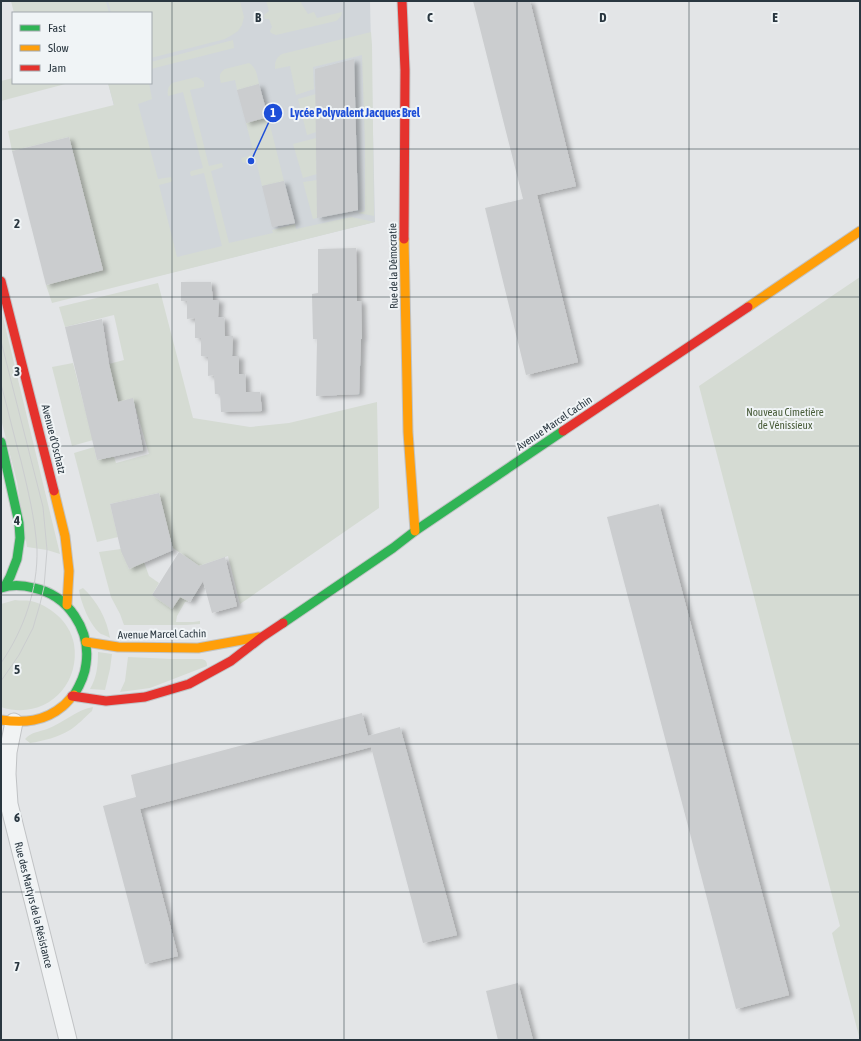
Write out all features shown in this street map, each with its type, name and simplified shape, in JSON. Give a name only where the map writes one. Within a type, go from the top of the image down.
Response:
[{"type":"street","name":"Rue de la Démocratie","points":[[402,1],[405,70],[404,219],[408,432],[415,531]]},
{"type":"street","name":"Avenue Marcel Cachin","points":[[72,696],[106,701],[145,697],[189,684],[231,661],[262,637],[393,548],[415,531],[860,232]]},
{"type":"street","name":"Avenue d'Oschatz","points":[[1,281],[65,536],[69,572],[67,605]]},
{"type":"street","points":[[1,442],[19,523],[20,538],[17,559],[10,578],[3,587]]},
{"type":"street","points":[[3,587],[33,587],[43,590],[67,605],[80,622],[86,642],[87,656],[85,671],[80,684],[61,708],[47,716],[31,721],[8,721]]},
{"type":"street","name":"Avenue Marcel Cachin","points":[[86,642],[118,648],[198,648],[262,637]]},
{"type":"street","name":"Rue des Martyrs de la Résistance","points":[[8,721],[7,774],[9,804],[68,1040]]},
{"type":"shaded area","points":[[87,1],[370,1],[375,222],[158,276],[108,84],[152,84],[152,12],[90,12]]},
{"type":"green space","points":[[11,1],[106,1],[109,12],[14,12]]},
{"type":"green space","points":[[108,1],[240,1],[244,17],[242,25],[238,31],[225,39],[152,58],[152,12],[111,12]]},
{"type":"green space","points":[[266,1],[302,1],[301,3],[308,14],[314,12],[317,18],[342,13],[336,21],[276,35],[270,31],[272,27],[269,19],[265,19],[264,15],[269,11]]},
{"type":"green space","points":[[371,32],[374,216],[358,213],[365,211],[365,144],[362,55],[313,67],[314,89],[296,95],[290,66],[275,69],[275,63],[282,54]]},
{"type":"green space","points":[[233,40],[234,48],[152,69],[152,62]]},
{"type":"green space","points":[[249,63],[255,70],[259,84],[237,90],[235,80],[221,83],[220,75],[225,69]]},
{"type":"green space","points":[[196,77],[204,82],[204,87],[190,90],[209,166],[222,163],[223,167],[211,171],[229,243],[273,233],[272,230],[295,224],[296,229],[351,217],[375,222],[52,303],[46,285],[103,270],[69,137],[12,151],[8,131],[114,105],[108,84],[149,84],[152,99],[138,104],[158,179],[171,177],[172,180],[171,182],[159,185],[177,257],[222,246],[204,173],[191,176],[190,173],[191,171],[203,168],[183,92],[168,96],[168,89],[172,83]]},
{"type":"green space","points":[[12,78],[12,84],[65,84],[1,101],[1,81]]},
{"type":"green space","points":[[316,94],[316,132],[307,135],[298,99]]},
{"type":"green space","points":[[268,117],[284,181],[262,186],[256,160],[243,163],[241,159],[254,154],[246,123]]},
{"type":"green space","points":[[316,138],[317,174],[303,178],[293,144]]},
{"type":"green space","points":[[317,180],[317,218],[313,219],[303,182]]},
{"type":"green space","name":"Nouveau Cimetière de Vénissieux","points":[[860,277],[860,1040],[832,933],[840,926],[699,386]]},
{"type":"green space","points":[[158,283],[193,418],[250,427],[289,423],[377,402],[379,508],[240,604],[228,556],[199,566],[173,548],[159,493],[110,504],[118,537],[97,542],[74,453],[94,447],[97,460],[114,457],[116,463],[149,454],[133,399],[118,402],[109,364],[124,360],[114,315],[65,327],[59,307]]},
{"type":"green space","points":[[1,309],[60,554],[47,550],[27,547],[17,482],[1,419]]},
{"type":"green space","points":[[73,363],[93,440],[72,446],[52,367]]},
{"type":"green space","points":[[121,549],[129,569],[144,562],[149,576],[159,583],[152,595],[172,608],[180,596],[189,601],[185,602],[177,616],[176,622],[200,621],[200,624],[124,625],[111,597],[99,552]]},
{"type":"green space","points":[[83,588],[101,611],[109,631],[110,638],[101,634],[93,626],[84,608],[80,595],[79,590]]},
{"type":"green space","points":[[15,600],[35,602],[51,611],[66,625],[72,636],[74,644],[75,660],[65,687],[56,697],[44,705],[31,709],[16,710],[1,707],[1,604]]},
{"type":"green space","points":[[98,652],[112,654],[105,690],[90,689],[97,671]]},
{"type":"green space","points":[[128,657],[202,659],[206,661],[207,666],[150,688],[120,692],[125,681]]},
{"type":"green space","points":[[93,707],[92,711],[81,721],[73,728],[65,732],[51,738],[30,743],[25,739],[32,734],[47,729],[81,711]]},
{"type":"building","points":[[473,1],[530,1],[576,186],[537,195],[578,362],[526,375],[485,208],[523,199]]},
{"type":"building","points":[[354,59],[358,210],[317,218],[315,69]]},
{"type":"building","points":[[259,84],[268,117],[246,123],[237,90]]},
{"type":"building","points":[[69,137],[103,270],[46,285],[12,151]]},
{"type":"building","points":[[284,181],[295,223],[272,227],[262,186]]},
{"type":"building","points":[[356,248],[357,301],[361,301],[362,339],[359,394],[316,396],[317,339],[313,339],[312,294],[318,293],[318,249]]},
{"type":"building","points":[[181,282],[211,282],[213,300],[219,300],[218,317],[224,318],[225,336],[233,336],[232,356],[239,356],[239,374],[245,374],[246,392],[260,392],[262,411],[221,412],[220,394],[215,394],[214,375],[208,376],[208,357],[201,356],[201,338],[195,338],[195,318],[187,319],[187,301],[181,301]]},
{"type":"building","points":[[102,319],[109,364],[118,402],[133,398],[143,450],[97,460],[65,327]]},
{"type":"building","points":[[159,493],[173,550],[129,569],[121,551],[110,504]]},
{"type":"building","points":[[659,504],[789,995],[736,1009],[607,517]]},
{"type":"building","points":[[179,552],[199,566],[225,557],[237,606],[212,613],[203,581],[190,602],[180,597],[172,609],[152,595]]},
{"type":"building","points":[[362,713],[368,736],[400,727],[457,935],[423,943],[371,747],[140,809],[178,956],[145,964],[103,806],[136,797],[131,775]]},
{"type":"building","points":[[518,983],[533,1040],[498,1040],[486,991]]},
{"type":"tram line","points":[[1,341],[43,507],[47,550],[44,587],[33,628],[19,655],[1,681]]},
{"type":"tram line","points":[[1,384],[29,494],[37,549],[35,579],[28,609],[23,623],[1,663]]},
{"type":"traffic: fast","points":[[283,623],[393,548],[415,531],[563,431]]},
{"type":"traffic: fast","points":[[1,442],[19,523],[20,538],[17,559],[5,586]]},
{"type":"traffic: fast","points":[[1,588],[13,585],[34,588],[46,592],[67,606],[75,616],[81,627],[87,651],[85,672],[74,695]]},
{"type":"traffic: slow","points":[[748,307],[860,231]]},
{"type":"traffic: slow","points":[[404,239],[408,432],[415,531]]},
{"type":"traffic: slow","points":[[54,491],[65,536],[69,571],[67,605]]},
{"type":"traffic: slow","points":[[86,642],[118,647],[198,648],[259,637]]},
{"type":"traffic: slow","points":[[1,720],[26,721],[41,718],[56,711],[74,695]]},
{"type":"traffic: jam","points":[[402,1],[405,70],[404,239]]},
{"type":"traffic: jam","points":[[1,281],[54,491]]},
{"type":"traffic: jam","points":[[563,431],[748,307]]},
{"type":"traffic: jam","points":[[72,696],[106,701],[145,697],[189,684],[231,661],[283,623]]},
{"type":"place","name":"Lycée Polyvalent Jacques Brel","points":[[251,161]]}]
